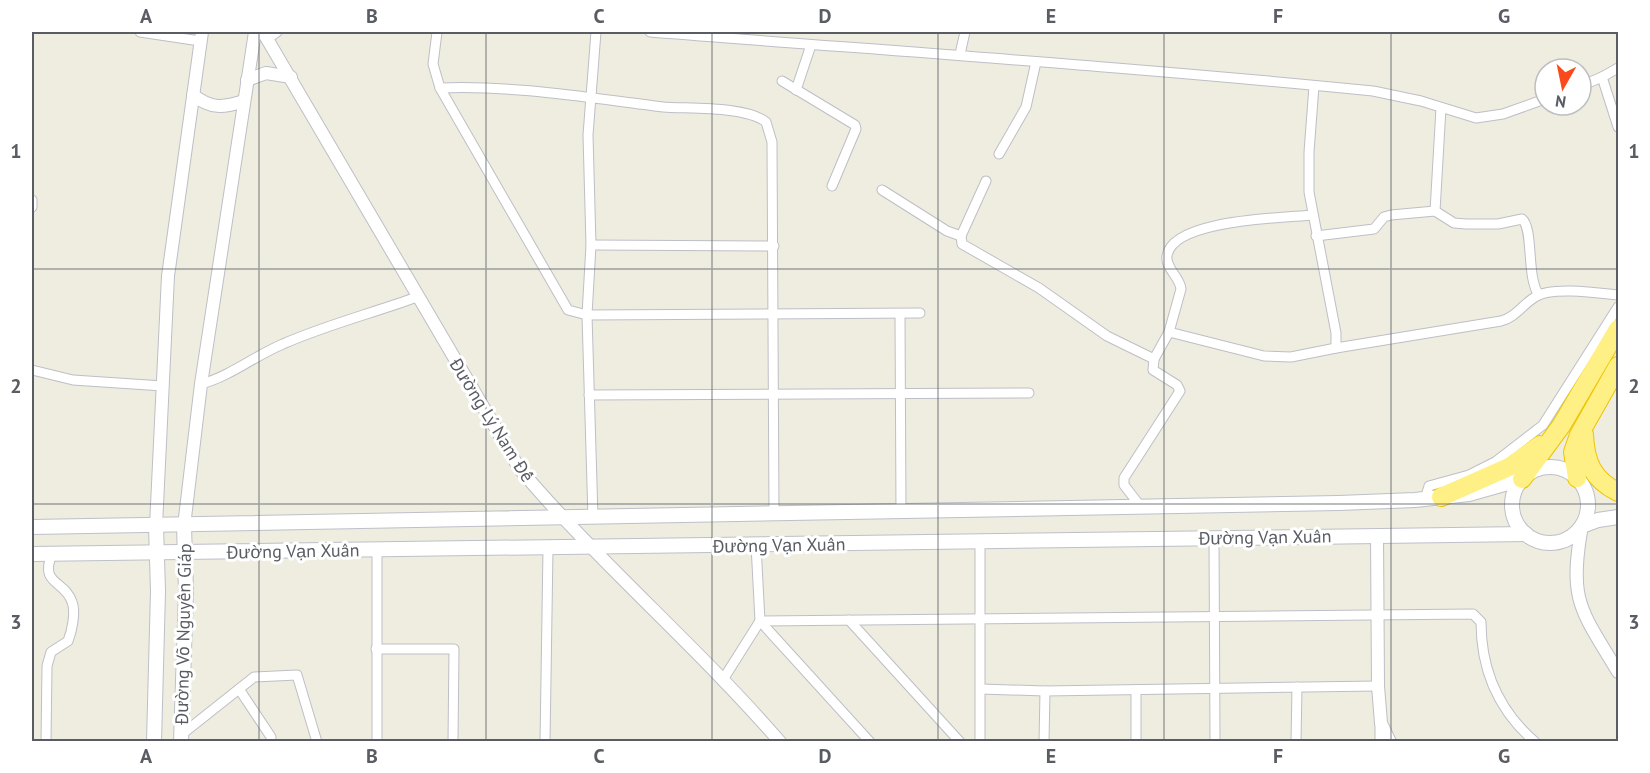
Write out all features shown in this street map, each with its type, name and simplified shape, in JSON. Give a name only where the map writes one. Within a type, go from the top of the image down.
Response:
[{"type":"highway","points":[[1522,479],[1561,426],[1618,329]]},
{"type":"highway","points":[[1577,478],[1573,452],[1583,426],[1618,366]]},
{"type":"highway","points":[[1433,498],[1509,467],[1534,450],[1561,426]]},
{"type":"highway","points":[[1583,426],[1584,450],[1594,476],[1605,486],[1618,493]]},
{"type":"main road","points":[[1577,478],[1588,501],[1587,514],[1582,526],[1573,535],[1561,541],[1542,542],[1526,534],[1517,524],[1512,513],[1515,489],[1522,479],[1537,469],[1555,467],[1577,478],[1598,490],[1618,493]]},
{"type":"main road","name":"Đường Vạn Xuân","points":[[32,527],[563,519],[1141,507],[1433,498],[1469,494],[1522,479]]},
{"type":"main road","points":[[1582,526],[1598,520],[1618,517]]},
{"type":"main road","name":"Đường Võ Nguyên Giáp","points":[[154,741],[156,526]]},
{"type":"main road","name":"Đường Võ Nguyên Giáp","points":[[181,738],[184,526]]},
{"type":"main road","name":"Đường Vạn Xuân","points":[[32,554],[548,549],[1526,534]]},
{"type":"street","points":[[140,32],[201,36],[168,276],[156,526]]},
{"type":"street","points":[[184,526],[201,384],[255,32]]},
{"type":"street","points":[[437,32],[433,64],[440,88],[568,310],[587,315],[900,315],[920,313]]},
{"type":"street","points":[[593,518],[587,315],[591,245],[590,96],[597,32]]},
{"type":"street","points":[[650,32],[960,54],[1373,91],[1484,118],[1533,103]]},
{"type":"street","points":[[781,42],[783,32]]},
{"type":"street","points":[[960,54],[965,32]]},
{"type":"street","name":"Đường Lý Nam Đế","points":[[269,34],[417,297],[519,468],[563,519],[595,548],[724,678],[780,741]]},
{"type":"street","points":[[796,90],[811,45]]},
{"type":"street","points":[[999,154],[1026,107],[1036,62]]},
{"type":"street","points":[[1593,81],[1618,68]]},
{"type":"street","points":[[247,80],[266,73],[291,76]]},
{"type":"street","points":[[1602,77],[1618,127]]},
{"type":"street","points":[[782,81],[855,125],[853,137],[832,186]]},
{"type":"street","points":[[1314,86],[1309,152],[1312,215],[1336,333],[1336,348]]},
{"type":"street","points":[[440,88],[467,87],[590,96],[748,114],[766,122],[772,142],[774,514]]},
{"type":"street","points":[[193,94],[209,106],[219,107],[244,101]]},
{"type":"street","points":[[1435,211],[1441,108]]},
{"type":"street","points":[[986,181],[961,236],[965,247],[1039,288],[1107,336],[1154,359]]},
{"type":"street","points":[[882,190],[947,231],[961,236]]},
{"type":"street","points":[[32,200],[32,207]]},
{"type":"street","points":[[1316,236],[1374,229],[1384,217],[1390,215],[1435,211],[1454,223],[1498,224],[1516,219],[1526,222],[1533,276],[1539,295]]},
{"type":"street","points":[[1141,507],[1124,485],[1124,478],[1180,391],[1177,385],[1153,370],[1154,359],[1169,332],[1181,289],[1180,282],[1167,261],[1168,251],[1183,238],[1222,222],[1312,215]]},
{"type":"street","points":[[591,245],[774,246]]},
{"type":"street","points":[[1169,332],[1264,356],[1291,357],[1500,321],[1515,315],[1539,295],[1561,292],[1618,295]]},
{"type":"street","points":[[201,384],[223,377],[269,349],[417,297]]},
{"type":"street","points":[[1433,498],[1429,486],[1469,475],[1495,462],[1543,425],[1618,307]]},
{"type":"street","points":[[900,315],[901,512]]},
{"type":"street","points":[[32,370],[73,380],[163,386]]},
{"type":"street","points":[[589,395],[772,396],[1029,393]]},
{"type":"street","points":[[1582,526],[1575,564],[1575,586],[1581,609],[1618,672]]},
{"type":"street","points":[[1377,536],[1380,741]]},
{"type":"street","points":[[1214,538],[1215,741]]},
{"type":"street","points":[[980,542],[982,619],[980,741]]},
{"type":"street","points":[[724,678],[760,621],[756,545]]},
{"type":"street","points":[[545,741],[548,549]]},
{"type":"street","points":[[377,550],[377,741]]},
{"type":"street","points":[[46,741],[47,666],[51,652],[68,641],[73,610],[69,597],[49,576],[47,564],[52,554]]},
{"type":"street","points":[[760,621],[1473,614],[1479,617],[1483,656],[1496,695],[1509,716],[1535,741]]},
{"type":"street","points":[[849,620],[960,741]]},
{"type":"street","points":[[760,621],[870,741]]},
{"type":"street","points":[[376,649],[454,649],[453,741]]},
{"type":"street","points":[[181,738],[255,677],[297,675],[317,741]]},
{"type":"street","points":[[981,689],[1045,691],[1378,686]]},
{"type":"street","points":[[1296,741],[1297,687]]},
{"type":"street","points":[[239,689],[271,737]]},
{"type":"street","points":[[1136,690],[1136,741]]},
{"type":"street","points":[[1044,741],[1045,691]]},
{"type":"street","points":[[1381,723],[1390,741]]}]
